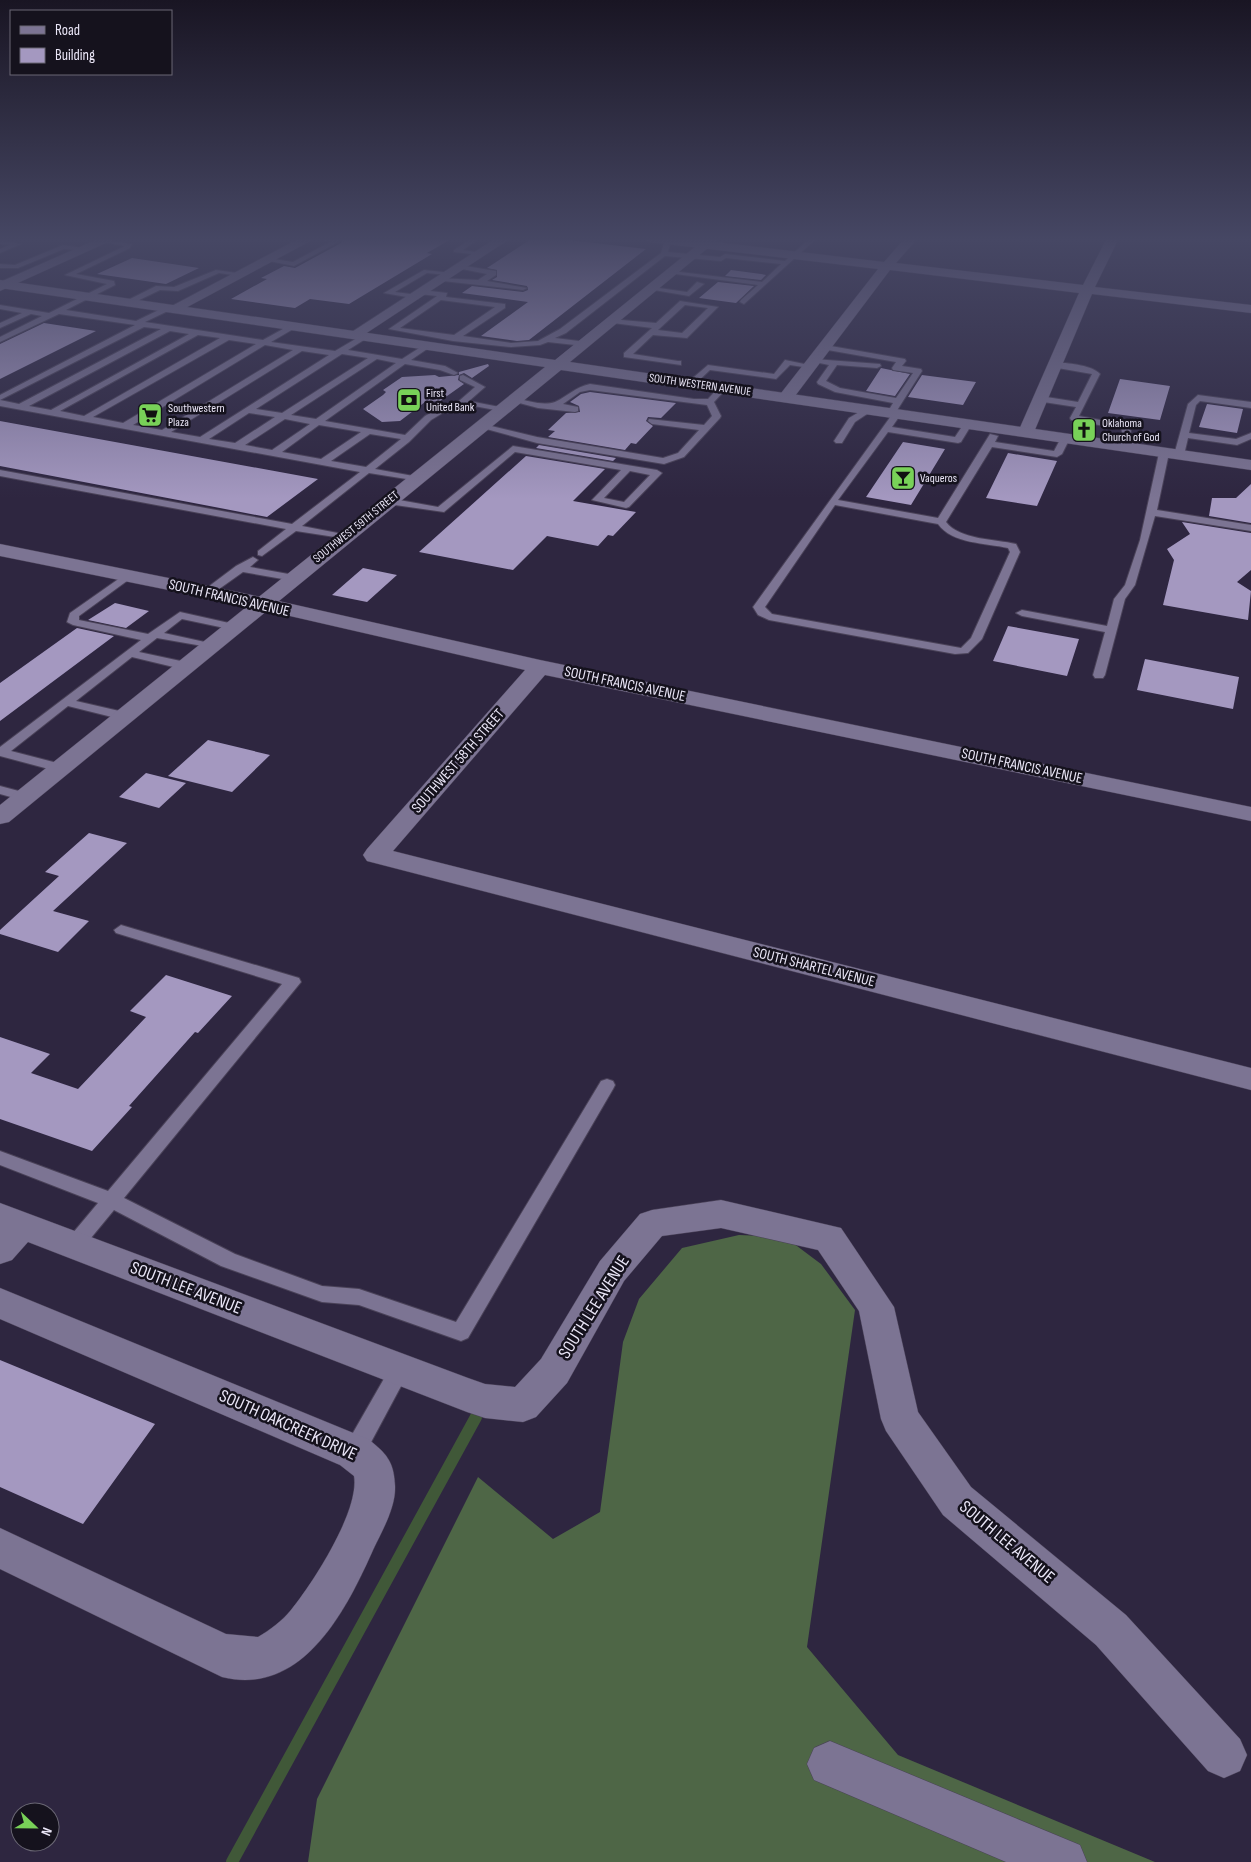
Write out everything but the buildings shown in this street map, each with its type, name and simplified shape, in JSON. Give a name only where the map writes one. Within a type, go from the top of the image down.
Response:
[{"type":"street","name":"SOUTH WESTERN AVENUE","points":[[284,325],[869,410],[896,409],[968,424],[1251,466]]},
{"type":"street","points":[[359,336],[375,325]]},
{"type":"street","name":"SOUTHWEST 59TH STREET","points":[[0,817],[388,501],[511,405],[607,325]]},
{"type":"street","points":[[786,397],[841,325]]},
{"type":"street","points":[[1026,432],[1072,325]]},
{"type":"street","name":"SOUTH FRANCIS AVENUE","points":[[4,554],[208,592],[540,667],[1251,814]]},
{"type":"street","name":"SOUTHWEST 58TH STREET","points":[[376,855],[540,667]]},
{"type":"street","name":"SOUTH SHARTEL AVENUE","points":[[376,855],[1251,1079]]},
{"type":"street","name":"SOUTH LEE AVENUE","points":[[7,1230],[74,1245],[485,1401],[523,1405],[554,1372],[612,1271],[652,1224],[721,1214],[829,1238],[876,1307],[900,1419],[957,1501],[1111,1630],[1224,1755]]},
{"type":"street","name":"SOUTH OAKCREEK DRIVE","points":[[0,1303],[354,1452],[372,1466],[375,1494],[370,1515],[325,1596],[306,1624],[291,1640],[269,1655],[243,1661],[222,1655],[0,1548]]},
{"type":"street","points":[[830,1764],[1063,1862]]},
{"type":"lane","points":[[0,340],[30,325]]},
{"type":"lane","points":[[0,398],[136,325]]},
{"type":"lane","points":[[151,325],[301,348],[404,361],[442,368],[454,373]]},
{"type":"lane","points":[[398,325],[393,328],[523,346],[549,340],[584,344]]},
{"type":"lane","points":[[274,453],[404,361],[455,338],[474,325]]},
{"type":"lane","points":[[549,340],[570,325]]},
{"type":"lane","points":[[643,325],[684,336],[695,325]]},
{"type":"lane","points":[[659,325],[627,355],[678,363]]},
{"type":"lane","points":[[124,426],[292,326]]},
{"type":"lane","points":[[20,407],[169,328]]},
{"type":"lane","points":[[386,339],[401,330]]},
{"type":"lane","points":[[51,413],[198,332]]},
{"type":"lane","points":[[201,440],[339,352],[359,336]]},
{"type":"lane","points":[[84,419],[228,337]]},
{"type":"lane","points":[[512,358],[523,346]]},
{"type":"lane","points":[[824,347],[902,361],[896,368]]},
{"type":"lane","points":[[163,433],[301,348]]},
{"type":"lane","points":[[236,446],[375,357]]},
{"type":"lane","points":[[691,384],[708,367],[776,377],[788,362],[918,371],[886,429],[832,502],[759,607],[762,613],[769,618],[955,651],[964,651],[976,639],[1015,552],[1012,546],[1002,543],[952,534],[944,528],[941,522]]},
{"type":"lane","points":[[834,364],[821,382],[838,390],[896,409]]},
{"type":"lane","points":[[1055,366],[1092,371],[1096,374],[1074,418],[1124,427],[1128,431],[1122,447]]},
{"type":"lane","points":[[463,378],[482,387],[463,402]]},
{"type":"lane","points":[[262,553],[369,470],[408,438],[414,429],[443,407],[463,402],[552,405],[558,404],[570,394],[583,388],[666,399],[710,402]]},
{"type":"lane","points":[[710,402],[723,388]]},
{"type":"lane","points":[[828,404],[838,390]]},
{"type":"lane","points":[[1099,675],[1120,599],[1130,585],[1151,512],[1171,454],[1184,434],[1192,404],[1198,398],[1251,405]]},
{"type":"lane","points":[[1040,399],[1081,405]]},
{"type":"lane","points":[[483,427],[537,440],[664,461],[681,455],[717,416],[710,402]]},
{"type":"lane","points":[[0,403],[416,479]]},
{"type":"lane","points":[[552,405],[575,409]]},
{"type":"lane","points":[[248,410],[408,438]]},
{"type":"lane","points":[[839,441],[852,420],[869,410]]},
{"type":"lane","points":[[652,421],[706,428]]},
{"type":"lane","points":[[886,429],[958,440],[968,424]]},
{"type":"lane","points":[[941,522],[997,428]]},
{"type":"lane","points":[[323,462],[369,431]]},
{"type":"lane","points":[[1184,434],[1237,442],[1251,436]]},
{"type":"lane","points":[[989,444],[1057,454],[1065,438]]},
{"type":"lane","points":[[388,501],[440,510],[513,449],[628,468],[657,473],[626,505],[597,500],[628,468]]},
{"type":"lane","points":[[0,472],[344,537]]},
{"type":"lane","points":[[832,502],[941,522]]},
{"type":"lane","points":[[1151,512],[1251,528]]},
{"type":"lane","points":[[208,592],[253,560]]},
{"type":"lane","points":[[240,568],[294,578]]},
{"type":"lane","points":[[128,576],[74,615],[73,622],[210,646]]},
{"type":"lane","points":[[1022,613],[1111,630]]},
{"type":"lane","points":[[60,768],[1,752],[180,615],[234,627]]},
{"type":"lane","points":[[130,653],[186,666]]},
{"type":"lane","points":[[66,702],[124,716]]},
{"type":"lane","points":[[0,790],[25,796]]},
{"type":"lane","points":[[74,1245],[293,982],[121,930]]},
{"type":"lane","points":[[0,1158],[111,1200],[228,1260],[322,1294],[359,1298],[461,1332],[607,1085]]},
{"type":"lane","points":[[354,1452],[400,1369]]},
{"type":"green space","points":[[739,1235],[785,1237],[821,1264],[855,1310],[807,1647],[898,1755],[1155,1862],[308,1862],[317,1799],[478,1477],[553,1539],[600,1512],[623,1342],[639,1299],[682,1248]]},
{"type":"waterway","points":[[475,1418],[481,1407]]},
{"type":"waterway","points":[[232,1862],[476,1417]]},
{"type":"place","name":"First United Bank","points":[[409,400]]},
{"type":"place","name":"Southwestern Plaza","points":[[150,415]]},
{"type":"place","name":"Oklahoma Church of God","points":[[1084,430]]},
{"type":"place","name":"Vaqueros","points":[[903,478]]}]
